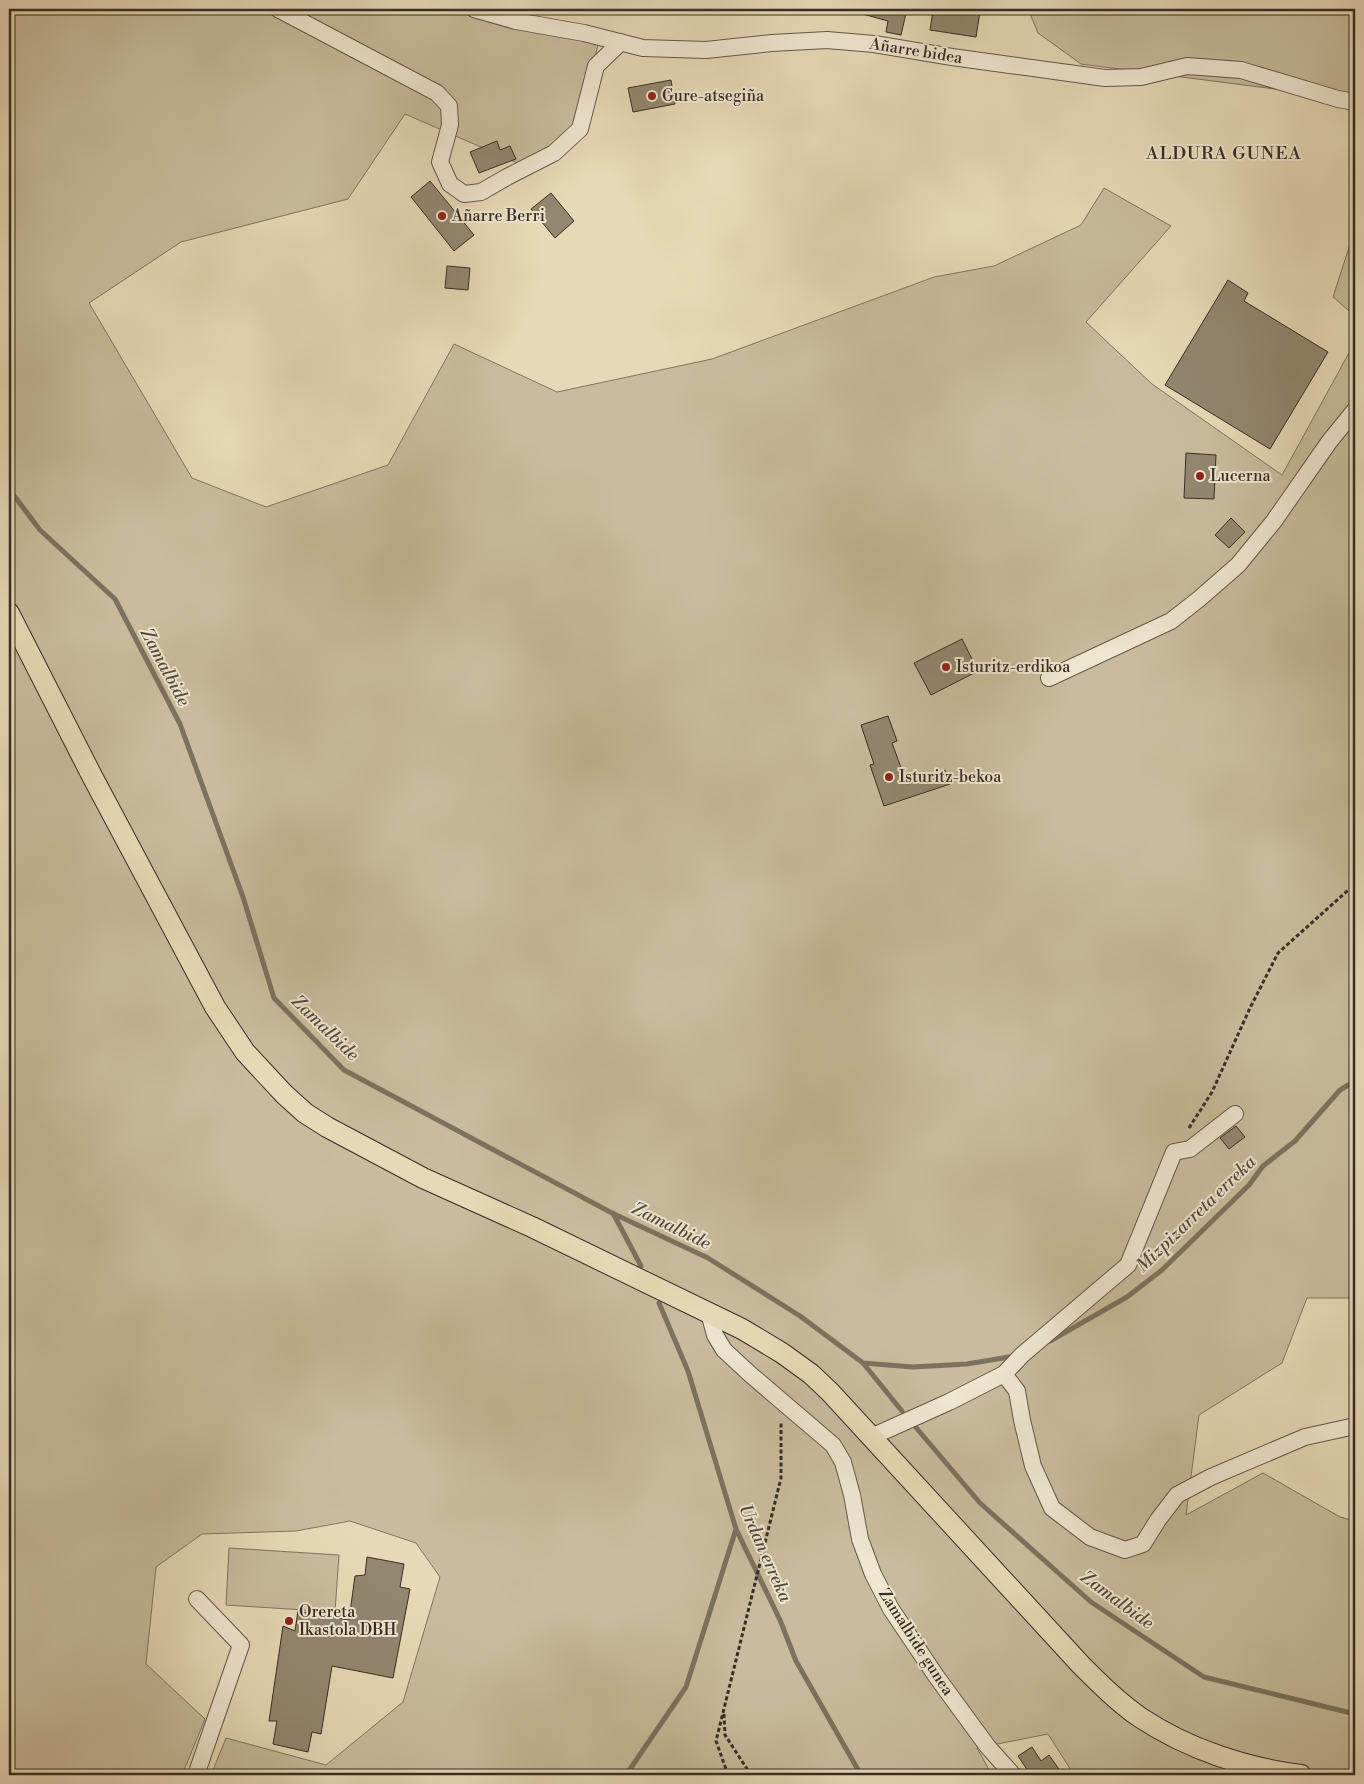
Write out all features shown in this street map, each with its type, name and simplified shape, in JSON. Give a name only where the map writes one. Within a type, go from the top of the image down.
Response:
[{"type":"main road","points":[[9,613],[92,776],[215,1007],[245,1052],[265,1076],[306,1113],[358,1144],[422,1178],[532,1227],[710,1313],[742,1329],[782,1353],[811,1374],[1105,1690],[1141,1718],[1192,1746],[1254,1767],[1301,1775]]},
{"type":"street","points":[[278,9],[437,93],[449,106],[450,125],[440,162],[450,184],[464,194],[481,192],[554,152],[580,129],[596,66],[621,42]]},
{"type":"street","name":"Añarre bidea","points":[[474,9],[516,22],[584,33],[643,48],[706,50],[772,43],[827,40],[874,44],[952,57],[1105,78],[1140,77],[1187,66],[1241,70],[1355,102]]},
{"type":"street","points":[[1049,678],[1171,621],[1199,599],[1244,557],[1274,521],[1329,442],[1355,410]]},
{"type":"street","points":[[871,1437],[1004,1374],[1022,1355],[1128,1265],[1174,1152],[1190,1149],[1235,1114]]},
{"type":"street","name":"Zamalbide gunea","points":[[710,1313],[715,1335],[724,1350],[833,1445],[843,1462],[852,1495],[860,1539],[866,1557],[891,1609],[936,1676],[988,1747],[1013,1775]]},
{"type":"street","points":[[1004,1374],[1018,1391],[1022,1420],[1033,1466],[1052,1508],[1090,1537],[1125,1550],[1143,1544],[1177,1495],[1211,1477],[1304,1436],[1355,1426]]},
{"type":"street","points":[[196,1775],[241,1645],[197,1599]]},
{"type":"path","points":[[1174,1152],[1212,1092],[1250,1008],[1278,953],[1355,884]]},
{"type":"path","points":[[728,1775],[716,1741],[781,1478],[780,1400]]},
{"type":"path","points":[[724,1710],[725,1735],[751,1775]]},
{"type":"shaded area","points":[[9,9],[495,9],[600,36],[579,124],[529,168],[405,114],[348,199],[181,242],[89,303],[192,478],[266,507],[388,465],[454,344],[557,392],[712,359],[934,277],[994,266],[1081,225],[1104,188],[1171,226],[1086,322],[1152,384],[1282,475],[1355,342],[1355,1298],[1307,1298],[1282,1363],[1199,1415],[1186,1515],[1263,1473],[1340,1517],[1355,1521],[1355,1775],[1074,1775],[1048,1734],[977,1748],[992,1775],[211,1775],[226,1738],[326,1765],[403,1702],[440,1577],[416,1543],[350,1521],[296,1531],[202,1534],[156,1567],[146,1664],[205,1719],[182,1775],[9,1775]]},
{"type":"shaded area","points":[[1028,9],[1355,9],[1355,108],[1329,96],[1081,64],[1038,33]]},
{"type":"shaded area","points":[[1355,229],[1355,316],[1333,297]]},
{"type":"shaded area","points":[[229,1548],[339,1555],[335,1612],[226,1605]]},
{"type":"building","points":[[859,9],[907,9],[901,35],[886,32],[888,21],[859,13]]},
{"type":"building","points":[[942,9],[973,9],[973,11],[980,12],[976,37],[930,30],[933,10],[941,11]]},
{"type":"building","name":"Gure-atsegiña","points":[[671,80],[675,104],[633,112],[628,88]]},
{"type":"building","points":[[497,141],[500,150],[510,146],[516,159],[479,173],[470,152]]},
{"type":"building","name":"Añarre Berri","points":[[430,181],[474,235],[454,251],[411,197]]},
{"type":"building","points":[[551,193],[574,221],[555,238],[531,209]]},
{"type":"building","points":[[447,266],[470,268],[468,290],[445,288]]},
{"type":"building","points":[[1228,280],[1248,293],[1244,301],[1328,352],[1270,449],[1165,385]]},
{"type":"building","name":"Lucerna","points":[[1186,453],[1216,455],[1214,499],[1184,498]]},
{"type":"building","points":[[1231,518],[1245,532],[1229,548],[1215,535]]},
{"type":"building","name":"Isturitz-erdikoa","points":[[962,639],[978,671],[931,695],[914,663]]},
{"type":"building","name":"Isturitz-bekoa","points":[[888,716],[897,741],[892,743],[907,784],[945,770],[950,784],[884,806],[870,765],[874,764],[861,725]]},
{"type":"building","points":[[1236,1126],[1245,1137],[1229,1149],[1220,1138]]},
{"type":"building","points":[[367,1557],[404,1564],[400,1587],[410,1589],[393,1678],[332,1666],[321,1734],[312,1732],[308,1752],[273,1744],[277,1721],[269,1721],[283,1626],[295,1631],[298,1611],[349,1620],[355,1576],[365,1575]]},
{"type":"building","points":[[1032,1747],[1041,1761],[1049,1755],[1063,1775],[1023,1775],[1028,1771],[1018,1756]]},
{"type":"waterway","name":"Zamalbide","points":[[9,489],[40,530],[115,599],[180,724],[243,897],[274,998],[344,1070],[612,1213],[708,1258],[800,1316],[863,1363],[902,1411]]},
{"type":"waterway","name":"Mizpizarreta erreka","points":[[1050,1341],[1127,1297],[1162,1270],[1249,1185],[1263,1166],[1295,1141],[1340,1090],[1355,1081]]},
{"type":"waterway","name":"Urdan erreka","points":[[613,1213],[641,1266]]},
{"type":"waterway","name":"Urdan erreka","points":[[659,1303],[688,1371],[736,1529],[780,1620],[796,1661],[861,1775]]},
{"type":"waterway","name":"Mizpizarreta erreka","points":[[863,1363],[913,1367],[967,1364],[1015,1356]]},
{"type":"waterway","name":"Zamalbide","points":[[913,1424],[980,1503],[1091,1602],[1204,1677],[1355,1714]]},
{"type":"waterway","points":[[626,1775],[686,1687],[736,1529]]},
{"type":"place","name":"Gure-atsegiña","points":[[652,96]]},
{"type":"place","name":"Añarre Berri","points":[[442,216]]},
{"type":"place","name":"Lucerna","points":[[1200,476]]},
{"type":"place","name":"Isturitz-erdikoa","points":[[946,667]]},
{"type":"place","name":"Isturitz-bekoa","points":[[889,777]]},
{"type":"place","name":"Orereta Ikastola DBH","points":[[289,1621]]},
{"type":"district","name":"ALDURA GUNEA","points":[[1224,153]]}]
